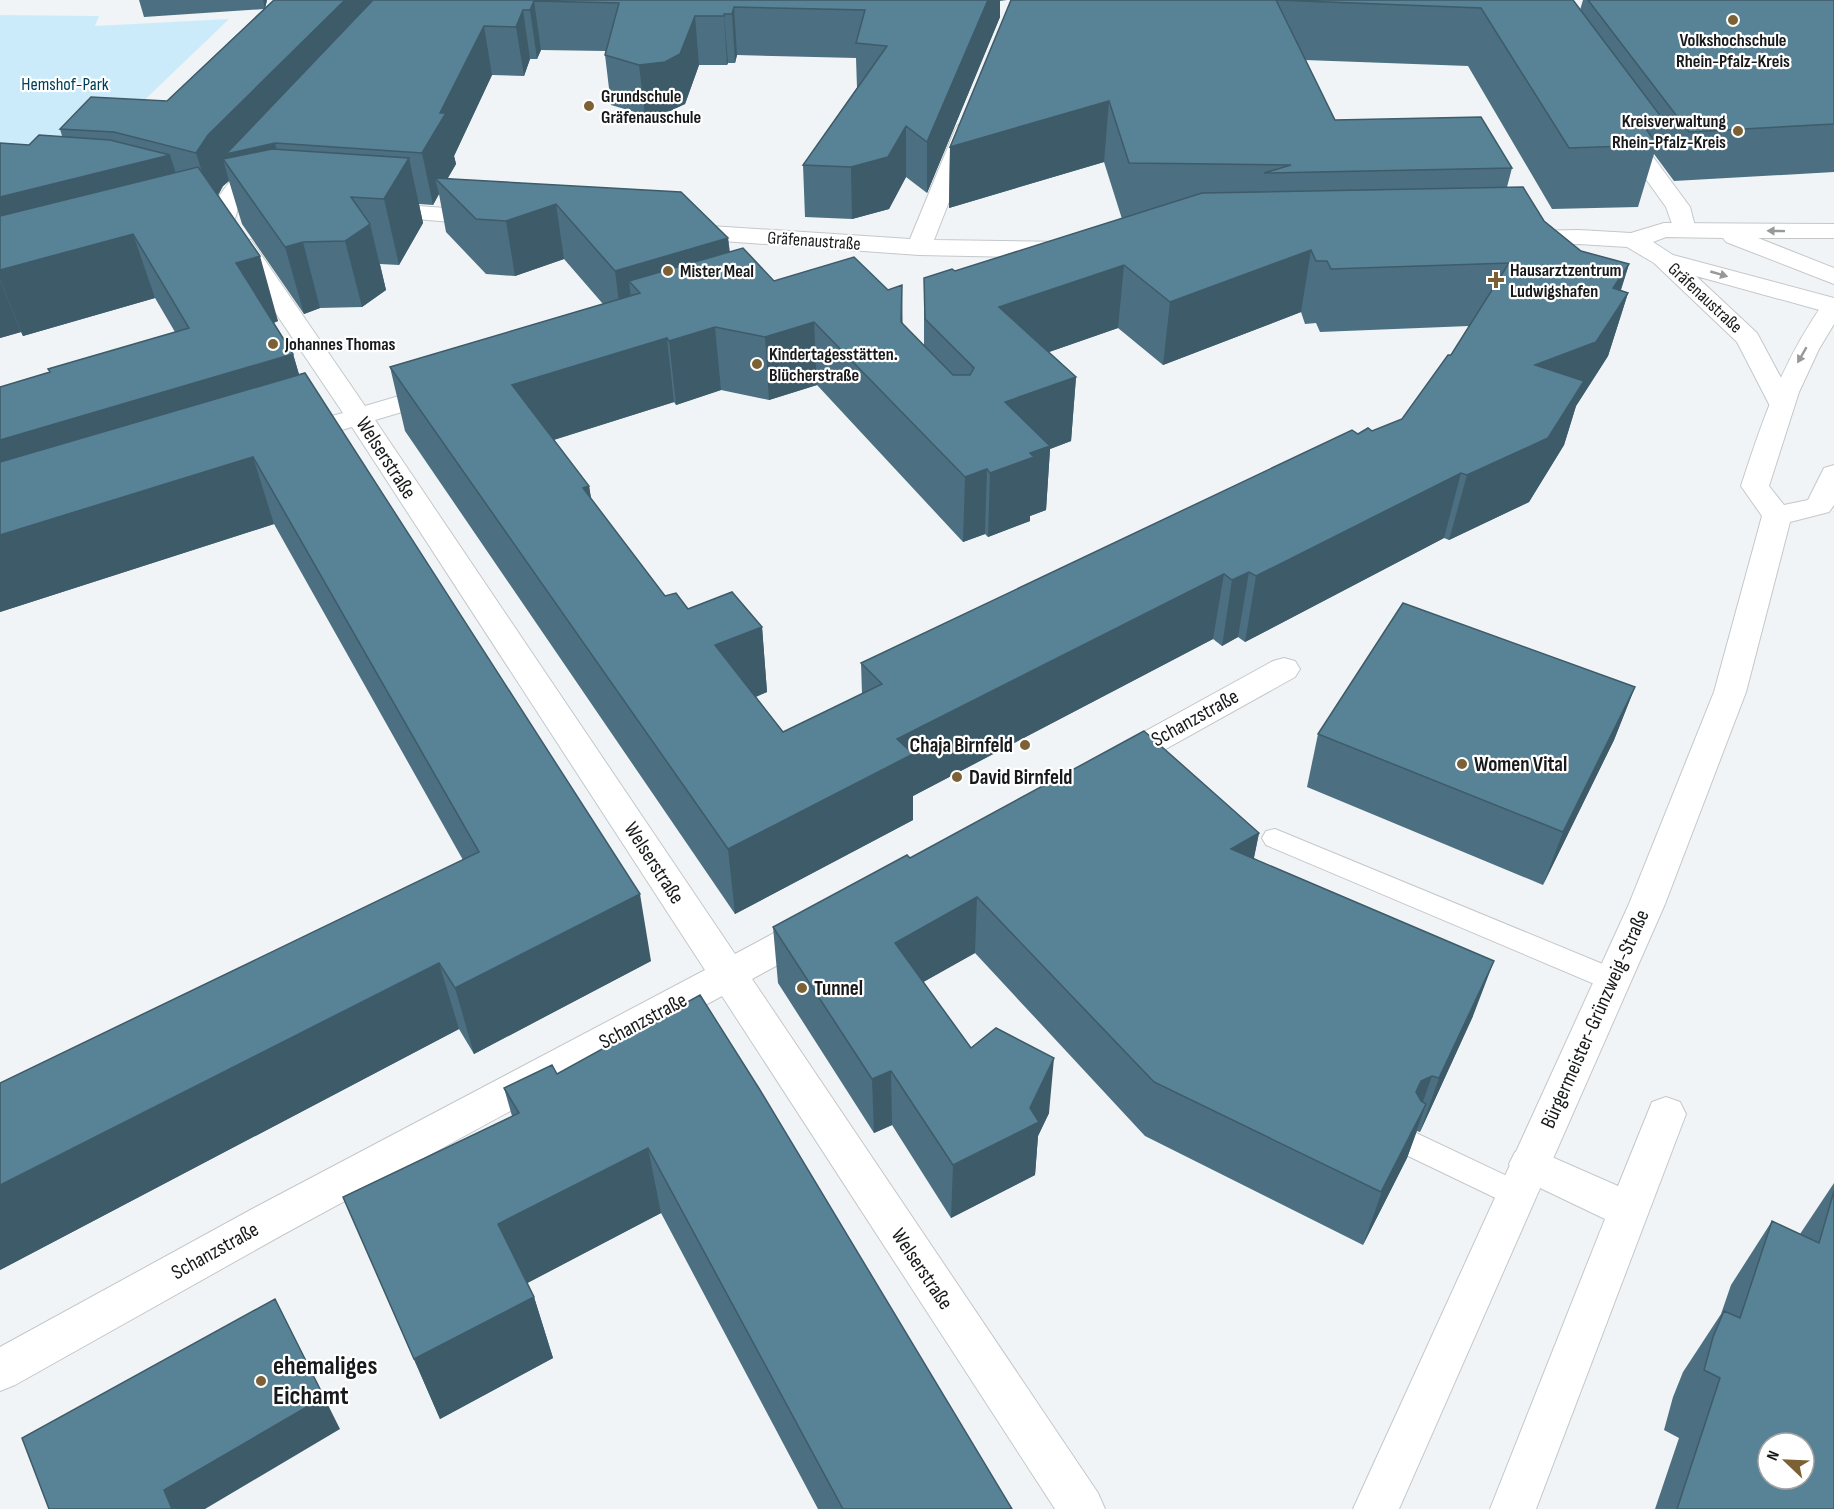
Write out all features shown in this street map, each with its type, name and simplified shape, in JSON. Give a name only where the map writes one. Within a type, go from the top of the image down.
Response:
[{"type":"street","points":[[863,266],[919,248],[976,106]]},
{"type":"street","points":[[1615,120],[1678,207],[1684,230]]},
{"type":"street","name":"Welserstraße","points":[[280,143],[233,193],[219,218],[359,417],[1082,1509]]},
{"type":"street","points":[[349,208],[515,220]]},
{"type":"street","name":"Gräfenaustraße","points":[[657,230],[919,248],[1091,249]]},
{"type":"street","name":"Gräfenaustraße","points":[[1496,239],[1579,237],[1634,240],[1664,230],[1834,231]]},
{"type":"street","name":"Gräfenaustraße","points":[[1717,230],[1834,277]]},
{"type":"street","name":"Gräfenaustraße","points":[[1634,240],[1663,258],[1748,338],[1781,402]]},
{"type":"street","name":"Gräfenaustraße","points":[[1663,258],[1834,306]]},
{"type":"street","points":[[1834,306],[1815,331],[1796,366],[1781,402],[1755,486],[1777,516],[1819,506],[1834,474]]},
{"type":"street","points":[[314,431],[460,387]]},
{"type":"street","name":"Bürgermeister-Grünzweig-Straße","points":[[1376,1509],[1651,893],[1731,692],[1777,516]]},
{"type":"street","name":"Schanzstraße","points":[[1085,779],[1284,669]]},
{"type":"street","name":"Schanzstraße","points":[[0,1370],[269,1221],[728,976],[843,912]]},
{"type":"street","points":[[1513,1509],[1666,1114]]},
{"type":"street","points":[[1522,1179],[1629,1211]]},
{"type":"lane","points":[[1275,838],[1613,980]]},
{"type":"lane","points":[[1414,1145],[1522,1179]]},
{"type":"green space","name":"Hemshof-Park","points":[[0,15],[99,16],[95,26],[229,19],[61,180],[0,176]]},
{"type":"building","points":[[274,0],[345,0],[208,135],[196,153],[114,132],[60,129],[91,97],[167,101]]},
{"type":"building","points":[[373,0],[988,0],[927,142],[906,126],[888,157],[851,167],[803,165],[887,46],[856,43],[865,10],[734,7],[732,14],[724,14],[724,16],[695,16],[680,54],[665,62],[639,65],[605,55],[619,3],[534,1],[530,10],[523,10],[516,27],[484,26],[440,113],[446,113],[422,153],[275,143],[226,154]]},
{"type":"building","points":[[1011,0],[1276,0],[1335,120],[1481,117],[1512,168],[1264,173],[1291,165],[1129,163],[1109,101],[950,147]]},
{"type":"building","points":[[1276,0],[1573,0],[1665,122],[1642,123],[1657,145],[1569,148],[1481,8]]},
{"type":"building","name":"Kreisverwaltung Rhein-Pfalz-Kreis","points":[[1588,0],[1834,0],[1834,124],[1689,132]]},
{"type":"building","points":[[39,135],[110,140],[170,155],[0,197],[0,143],[29,145]]},
{"type":"building","points":[[272,149],[409,158],[384,199],[351,197],[370,224],[345,241],[303,242],[285,247],[223,159]]},
{"type":"building","points":[[198,167],[260,256],[236,263],[293,354],[0,440],[0,387],[50,372],[48,369],[189,328],[133,234],[0,270],[0,216]]},
{"type":"building","points":[[435,178],[681,192],[728,238],[615,271],[556,204],[506,221],[476,219]]},
{"type":"building","points":[[1523,187],[1544,221],[1581,251],[1629,264],[1613,288],[1628,293],[1596,342],[1535,365],[1584,381],[1548,438],[1467,475],[1461,473],[1256,576],[1249,572],[1232,580],[1224,574],[897,739],[913,754],[728,849],[390,367],[640,293],[629,281],[743,248],[774,281],[854,257],[888,290],[902,285],[901,322],[953,375],[970,375],[974,368],[925,319],[924,278],[952,269],[955,271],[1202,193]],"holes":[[[1311,250],[1316,261],[1327,261],[1331,269],[1509,263],[1451,355],[1448,355],[1402,419],[1372,431],[1368,428],[1358,434],[1352,430],[861,663],[882,684],[783,732],[715,645],[762,627],[732,592],[688,609],[676,593],[665,596],[583,488],[589,486],[512,385],[667,338],[669,341],[715,327],[765,337],[814,322],[965,477],[987,469],[990,473],[1034,457],[1030,453],[1050,446],[1005,402],[1076,377],[999,307],[1124,265],[1170,302]]]},
{"type":"building","points":[[305,373],[640,894],[455,988],[439,963],[0,1185],[0,1083],[479,852],[253,457],[0,535],[0,462]]},
{"type":"building","name":"Women Vital","points":[[1403,603],[1635,687],[1563,832],[1318,734]]},
{"type":"building","points":[[1144,731],[1259,833],[1231,849],[1494,961],[1439,1078],[1432,1076],[1421,1081],[1416,1092],[1421,1101],[1426,1104],[1381,1192],[1154,1082],[977,897],[895,943],[971,1048],[996,1028],[1054,1058],[1030,1108],[1039,1122],[953,1165],[891,1071],[872,1079],[773,927],[907,855],[910,858]]},
{"type":"building","points":[[700,995],[760,1090],[1012,1509],[843,1509],[648,1148],[498,1224],[534,1297],[414,1359],[343,1197],[519,1113],[504,1088],[552,1065],[557,1074]]},
{"type":"building","points":[[1834,1191],[1834,1509],[1677,1509],[1720,1378],[1704,1370],[1713,1337],[1724,1311],[1740,1318],[1772,1221],[1819,1243]]},
{"type":"building","name":"ehemaliges Eichamt","points":[[275,1299],[324,1397],[164,1490],[172,1509],[49,1509],[22,1438]]},
{"type":"place","name":"Volkshochschule Rhein-Pfalz-Kreis","points":[[1733,20]]},
{"type":"place","name":"Grundschule Gräfenauschule","points":[[589,106]]},
{"type":"place","name":"Kreisverwaltung Rhein-Pfalz-Kreis","points":[[1738,131]]},
{"type":"place","name":"Mister Meal","points":[[668,271]]},
{"type":"place","name":"Hausarztzentrum Ludwigshafen","points":[[1496,280]]},
{"type":"place","name":"Johannes Thomas","points":[[273,344]]},
{"type":"place","name":"Kindertagesstätten. Blücherstraße","points":[[757,364]]},
{"type":"place","name":"Chaja Birnfeld","points":[[1025,745]]},
{"type":"place","name":"Women Vital","points":[[1462,764]]},
{"type":"place","name":"David Birnfeld","points":[[957,777]]},
{"type":"place","name":"Tunnel","points":[[802,988]]},
{"type":"place","name":"ehemaliges Eichamt","points":[[261,1381]]}]
